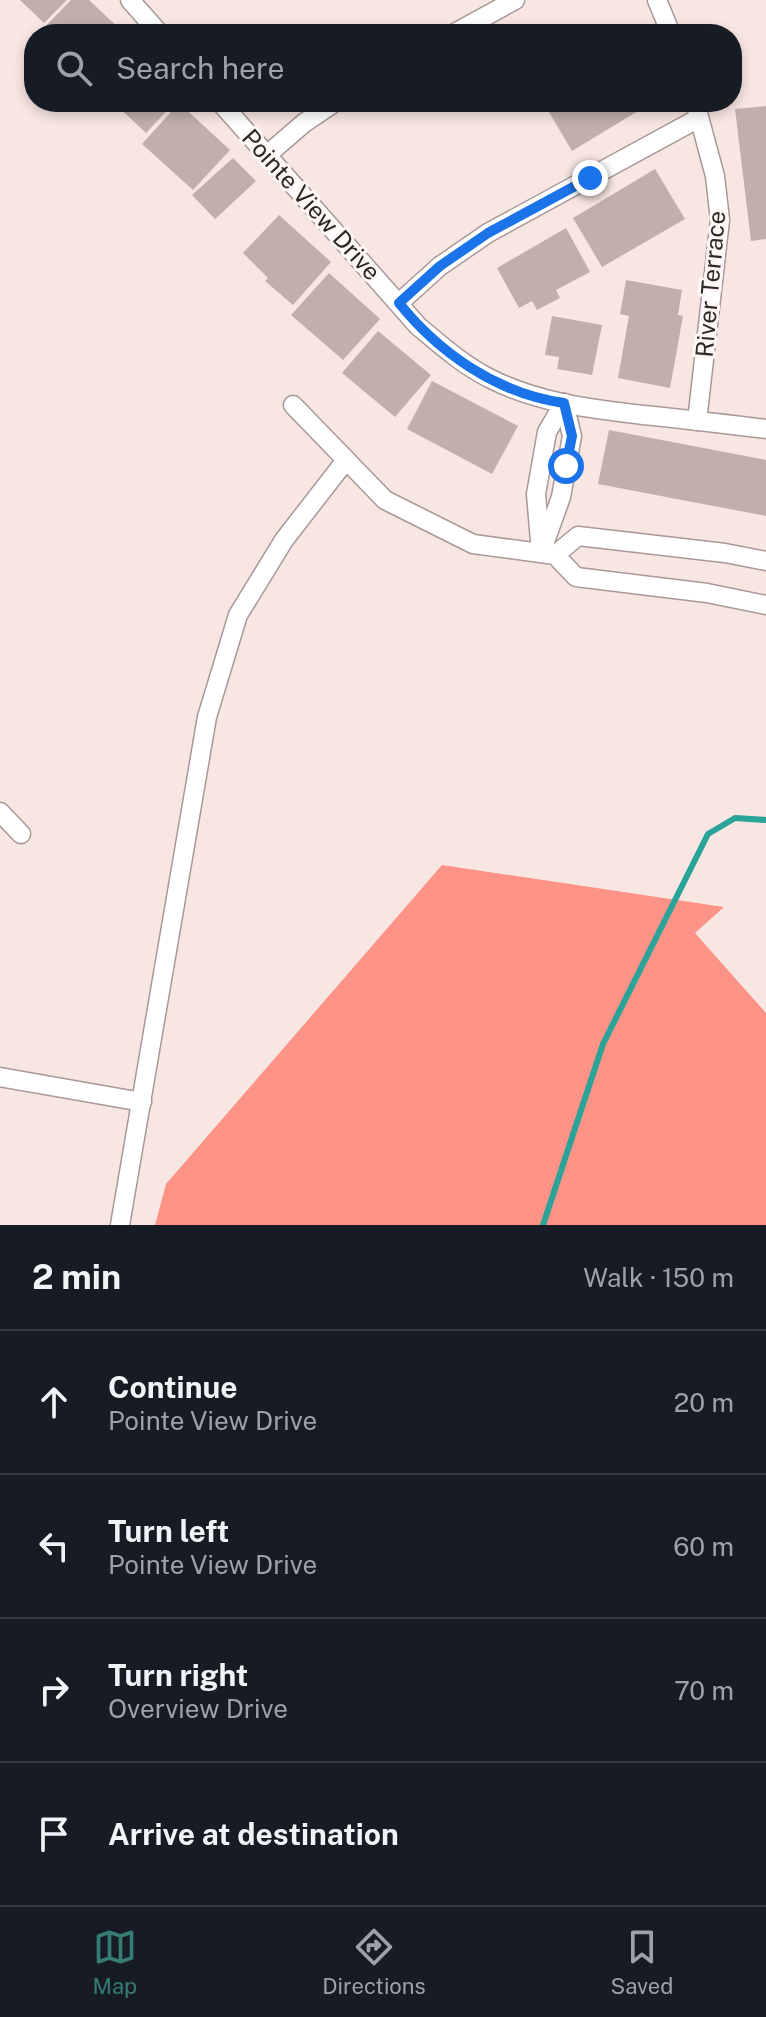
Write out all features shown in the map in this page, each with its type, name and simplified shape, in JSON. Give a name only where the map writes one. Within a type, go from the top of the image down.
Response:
[{"type":"street","points":[[130,0],[151,24]]},
{"type":"street","points":[[471,24],[515,0]]},
{"type":"street","points":[[657,0],[667,24]]},
{"type":"street","name":"Pointe View Drive","points":[[229,112],[430,338],[472,368],[497,382],[544,399],[591,409],[766,429]]},
{"type":"street","points":[[267,155],[320,112]]},
{"type":"street","points":[[399,303],[440,266],[488,233],[694,112]]},
{"type":"street","name":"River Terrace","points":[[697,421],[720,220],[715,176],[698,112]]},
{"type":"street","points":[[548,554],[536,494],[547,432],[564,403]]},
{"type":"street","points":[[293,405],[385,500],[473,544],[548,554],[576,577],[707,593],[766,605]]},
{"type":"street","points":[[120,1225],[207,717],[238,615],[284,540],[346,460]]},
{"type":"street","points":[[548,554],[578,536],[725,553],[766,561]]},
{"type":"street","points":[[0,812],[21,834]]},
{"type":"street","points":[[0,1077],[142,1102]]},
{"type":"shaded area","points":[[442,865],[724,907],[695,933],[766,1013],[766,1225],[155,1225],[166,1184]]},
{"type":"building","points":[[20,0],[67,0],[44,23]]},
{"type":"building","points":[[71,0],[89,0],[114,24],[48,24]]},
{"type":"building","points":[[766,106],[766,239],[751,241],[735,112],[742,112],[742,108]]},
{"type":"building","points":[[124,112],[166,112],[146,133]]},
{"type":"building","points":[[171,112],[189,112],[230,150],[193,190],[142,144]]},
{"type":"building","points":[[549,112],[636,112],[572,151]]},
{"type":"building","points":[[233,158],[256,181],[215,219],[192,195]]},
{"type":"building","points":[[655,169],[685,219],[602,267],[573,218]]},
{"type":"building","points":[[279,215],[331,262],[293,305],[265,281],[268,278],[243,253]]},
{"type":"building","points":[[566,228],[590,272],[556,290],[560,298],[537,310],[532,301],[519,308],[497,268]]},
{"type":"building","points":[[329,273],[380,319],[343,360],[291,315]]},
{"type":"building","points":[[626,280],[682,290],[678,315],[683,316],[670,388],[618,378],[629,316],[620,314]]},
{"type":"building","points":[[552,316],[602,325],[592,375],[557,369],[559,357],[545,355]]},
{"type":"building","points":[[378,331],[431,375],[395,417],[342,373]]},
{"type":"building","points":[[432,381],[518,426],[492,474],[407,429]]},
{"type":"building","points":[[609,430],[766,460],[766,516],[598,484]]},
{"type":"waterway","points":[[543,1225],[603,1044],[708,834],[735,818],[766,820]]},
{"type":"route","points":[[566,466],[572,436],[564,403],[497,382],[472,368],[430,338],[399,303],[440,266],[488,233],[590,178]]}]
